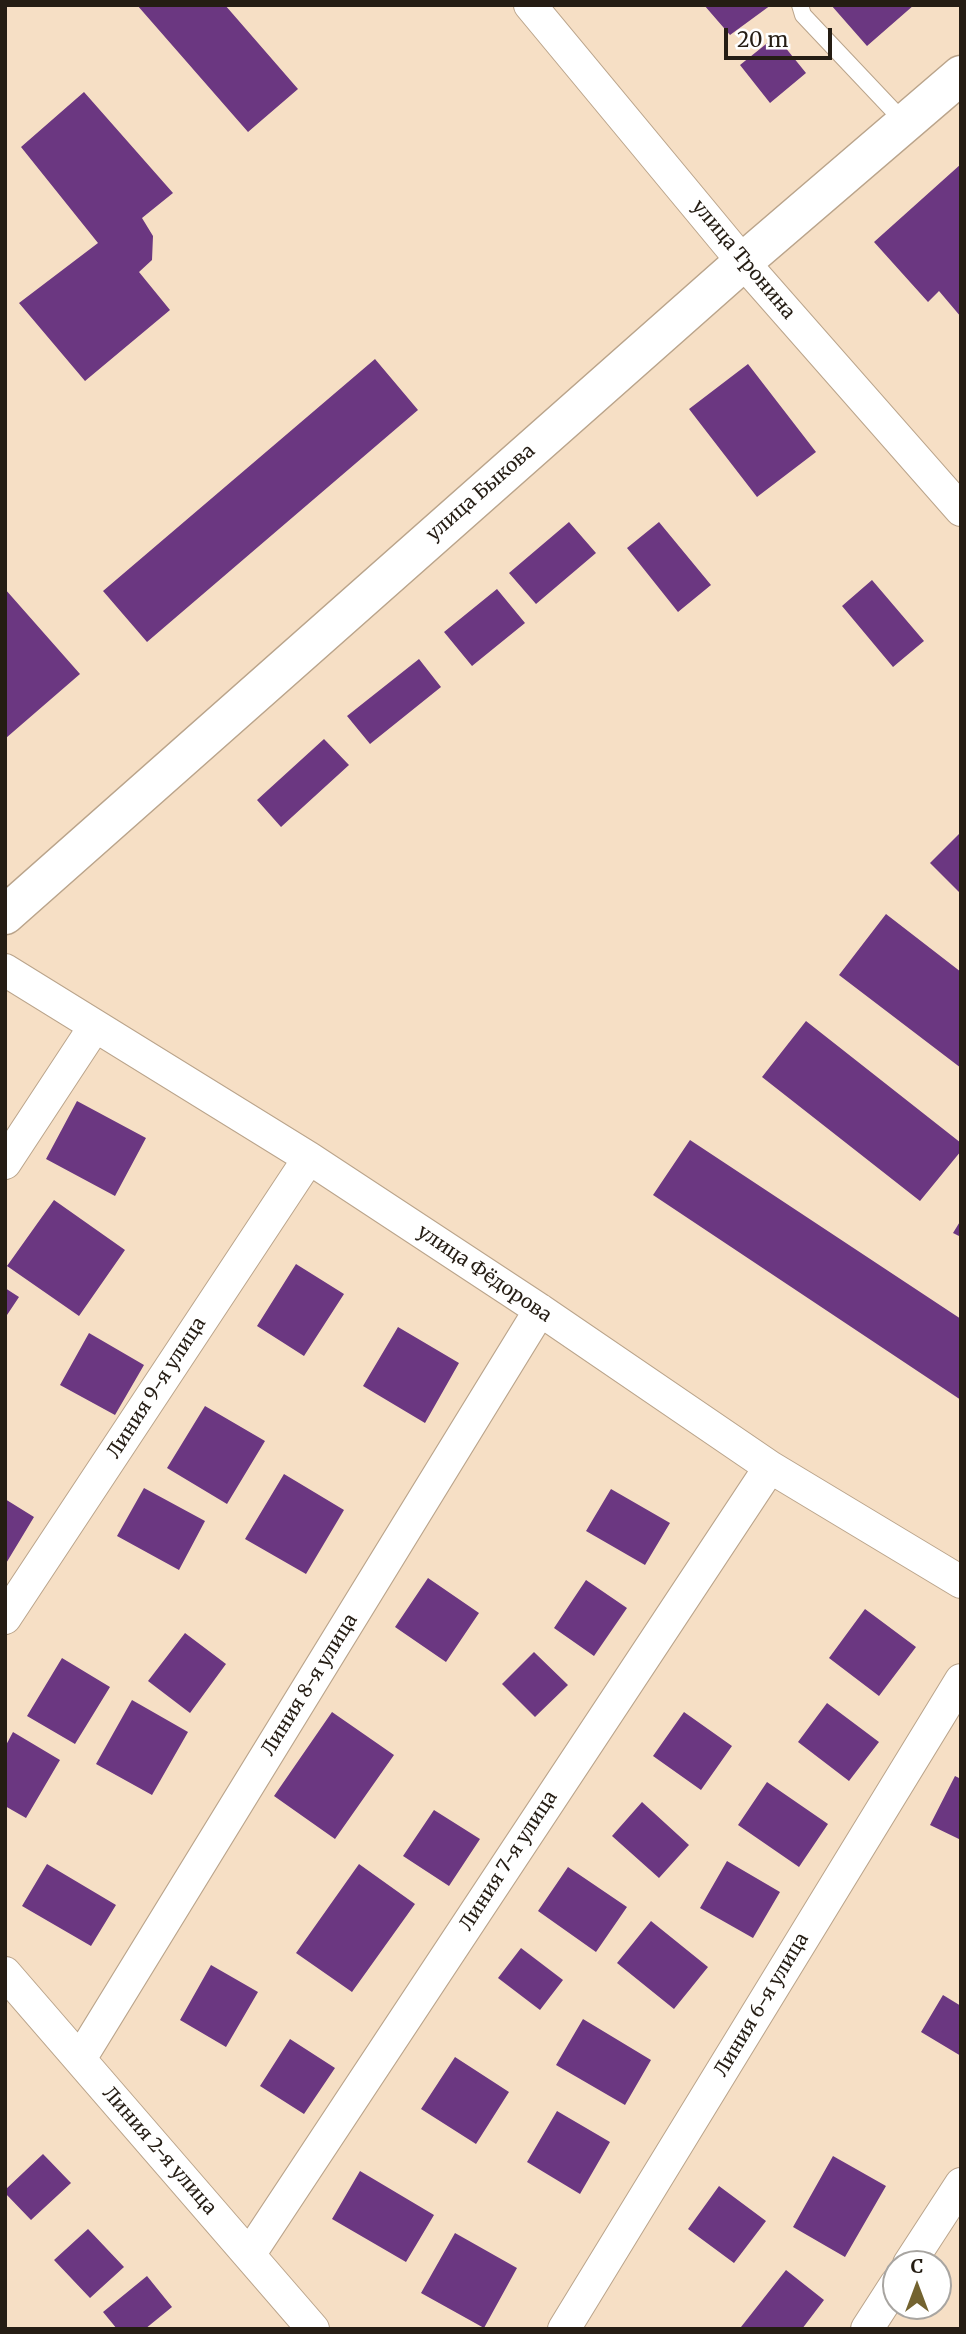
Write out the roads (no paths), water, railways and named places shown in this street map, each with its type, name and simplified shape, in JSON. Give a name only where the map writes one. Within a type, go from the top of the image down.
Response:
[{"type":"street","name":"улица Тронина","points":[[530,5],[743,262],[961,510]]},
{"type":"street","name":"улица Быкова","points":[[5,915],[743,262],[961,75]]},
{"type":"street","name":"улица Фёдорова","points":[[5,970],[309,1158],[540,1310],[770,1467],[961,1582]]},
{"type":"street","points":[[5,1163],[96,1026]]},
{"type":"street","name":"Линия 9-я улица","points":[[5,1618],[309,1158]]},
{"type":"street","name":"Линия 8-я улица","points":[[80,2059],[540,1310]]},
{"type":"street","name":"Линия 7-я улица","points":[[249,2255],[770,1467]]},
{"type":"street","name":"Линия 6-я улица","points":[[564,2329],[961,1680]]},
{"type":"street","name":"Линия 2-я улица","points":[[5,1973],[313,2329]]},
{"type":"street","points":[[918,2250],[961,2184]]},
{"type":"street","points":[[867,2329],[882,2306]]},
{"type":"lane","points":[[800,5],[803,15],[905,123]]}]
